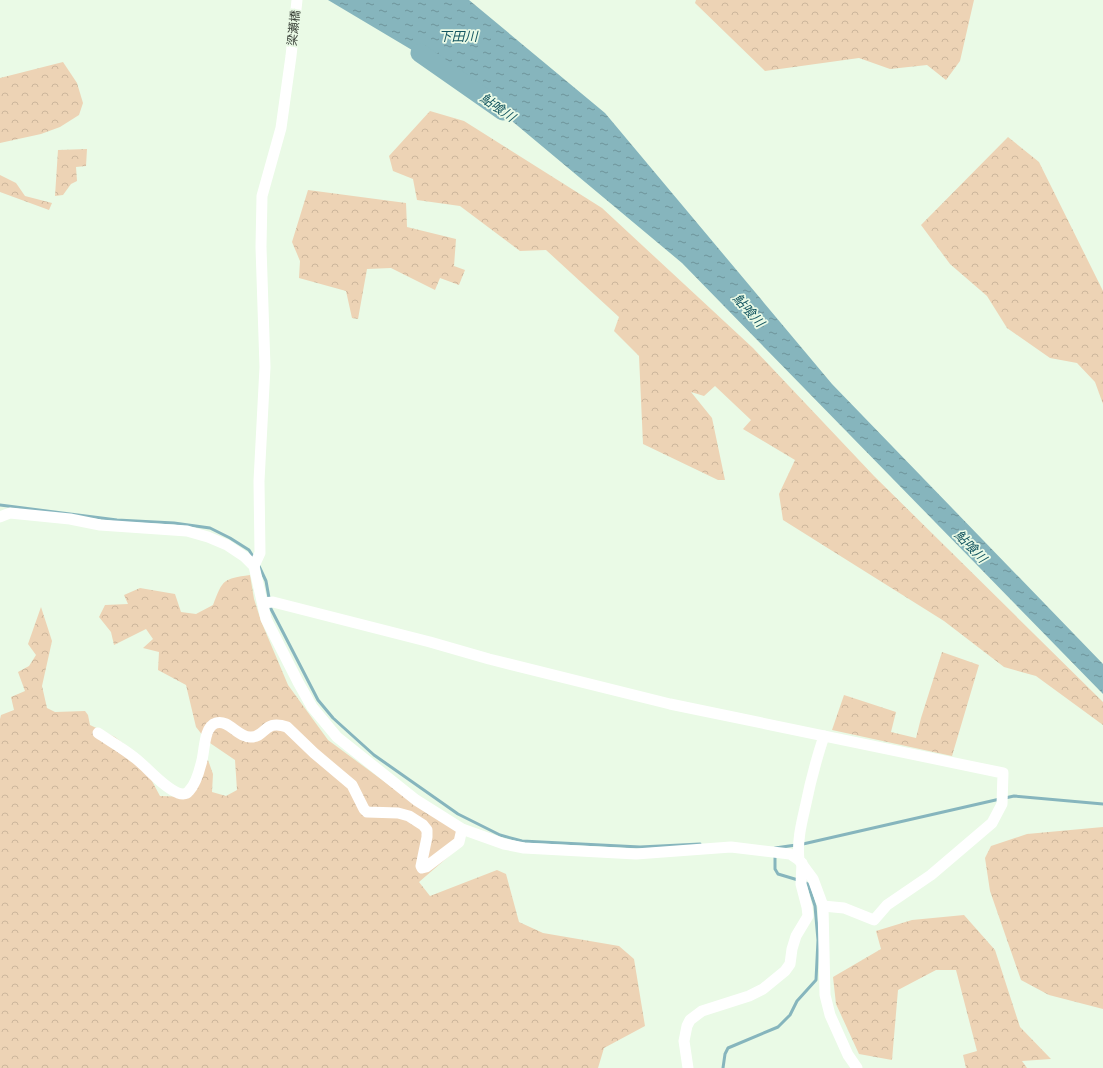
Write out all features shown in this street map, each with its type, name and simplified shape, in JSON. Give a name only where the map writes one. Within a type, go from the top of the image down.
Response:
[{"type":"street","name":"梁瀬橋","points":[[297,0],[281,128],[262,196],[261,247],[265,367],[259,481],[260,552],[256,563],[268,602],[266,619],[312,707],[337,738],[416,800],[462,829],[504,844],[538,849],[636,854],[731,848],[799,854]]},
{"type":"street","points":[[0,516],[10,513],[70,519],[100,525],[187,531],[208,537],[227,545],[256,563]]},
{"type":"street","points":[[268,602],[670,704],[1003,773],[1002,804],[992,823],[931,876],[887,905],[874,920],[844,908],[823,906]]},
{"type":"street","points":[[98,733],[135,758],[170,789],[184,794],[188,792],[195,780],[201,764],[207,734],[212,725],[217,722],[222,722],[239,733],[252,738],[271,725],[282,725],[287,727],[314,753],[352,785],[367,812],[398,813],[409,816],[423,825],[427,830],[428,837],[421,866],[422,868],[426,867],[459,842],[462,829]]},
{"type":"street","points":[[688,1068],[684,1041],[687,1026],[690,1020],[702,1011],[749,996],[763,989],[785,971],[790,964],[796,936],[808,916],[801,880],[799,854],[813,772],[824,736]]},
{"type":"street","points":[[799,854],[813,879],[823,906],[825,995],[830,1015],[848,1055],[856,1068]]},
{"type":"green space","points":[[696,0],[974,0],[960,61],[946,80],[927,65],[890,69],[859,58],[765,71],[695,3]]},
{"type":"green space","points":[[63,62],[77,83],[83,103],[79,115],[60,127],[41,134],[0,143],[0,78]]},
{"type":"green space","points":[[430,111],[464,121],[602,208],[753,348],[874,476],[1103,702],[1103,725],[1036,676],[1004,667],[944,621],[783,520],[779,494],[795,460],[743,429],[751,420],[715,386],[704,396],[691,392],[712,418],[725,480],[718,480],[643,444],[639,356],[614,331],[619,317],[546,250],[520,251],[460,206],[417,200],[413,179],[393,171],[389,156]]},
{"type":"green space","points":[[1008,137],[1039,162],[1103,291],[1103,404],[1095,382],[1077,363],[1050,358],[1007,328],[987,296],[950,264],[921,225]]},
{"type":"green space","points":[[87,149],[86,166],[76,167],[77,181],[71,184],[63,195],[55,196],[58,150]]},
{"type":"green space","points":[[0,175],[16,183],[25,196],[52,203],[49,210],[0,192]]},
{"type":"green space","points":[[308,190],[406,203],[407,227],[456,239],[454,266],[465,270],[459,285],[440,278],[435,290],[391,268],[367,269],[358,319],[352,318],[346,291],[299,278],[300,261],[292,242]]},
{"type":"green space","points":[[250,575],[254,599],[261,621],[288,685],[328,740],[393,788],[457,831],[455,851],[419,882],[430,896],[497,870],[506,874],[519,922],[543,933],[619,946],[634,959],[645,1026],[604,1048],[598,1068],[0,1068],[0,719],[1,715],[14,710],[11,697],[25,691],[18,672],[29,666],[36,655],[28,644],[41,607],[52,641],[42,686],[47,708],[55,712],[85,711],[88,715],[90,725],[115,737],[138,755],[160,796],[189,797],[192,777],[208,760],[213,774],[212,792],[226,796],[237,790],[235,760],[207,741],[196,727],[186,685],[158,670],[159,652],[143,648],[153,639],[146,629],[114,645],[111,632],[99,617],[105,605],[128,604],[124,595],[140,588],[175,594],[181,612],[196,614],[213,605],[222,585],[229,579]]},
{"type":"green space","points":[[942,652],[979,665],[952,756],[832,730],[844,695],[896,712],[891,732],[916,738]]},
{"type":"green space","points":[[1103,827],[1103,1009],[1049,995],[1021,980],[990,891],[985,858],[991,846],[1027,834]]},
{"type":"green space","points":[[964,915],[995,950],[1020,1027],[1051,1059],[1022,1061],[1027,1068],[966,1068],[963,1055],[977,1051],[956,970],[936,970],[898,990],[892,1060],[859,1054],[836,1004],[833,977],[881,949],[876,931],[912,920]]},
{"type":"water","name":"下田川","points":[[328,0],[469,0],[605,113],[832,384],[1103,664],[1103,694],[682,263],[464,81]]},
{"type":"waterway","name":"鮎喰川","points":[[420,53],[503,111]]},
{"type":"waterway","points":[[0,505],[117,520],[174,523],[210,528],[249,550],[254,558]]},
{"type":"waterway","points":[[258,564],[266,581],[271,609],[318,700],[333,718],[374,755],[458,814],[500,835],[522,841],[640,847],[700,844]]},
{"type":"waterway","points":[[1005,798],[1014,796],[1103,804]]},
{"type":"waterway","points":[[775,848],[803,844],[1000,799]]},
{"type":"waterway","points":[[775,854],[775,869],[778,874],[798,880]]},
{"type":"waterway","points":[[723,1068],[725,1054],[728,1048],[778,1027],[790,1015],[797,1001],[816,980],[818,940],[815,906],[808,884],[804,882]]}]
